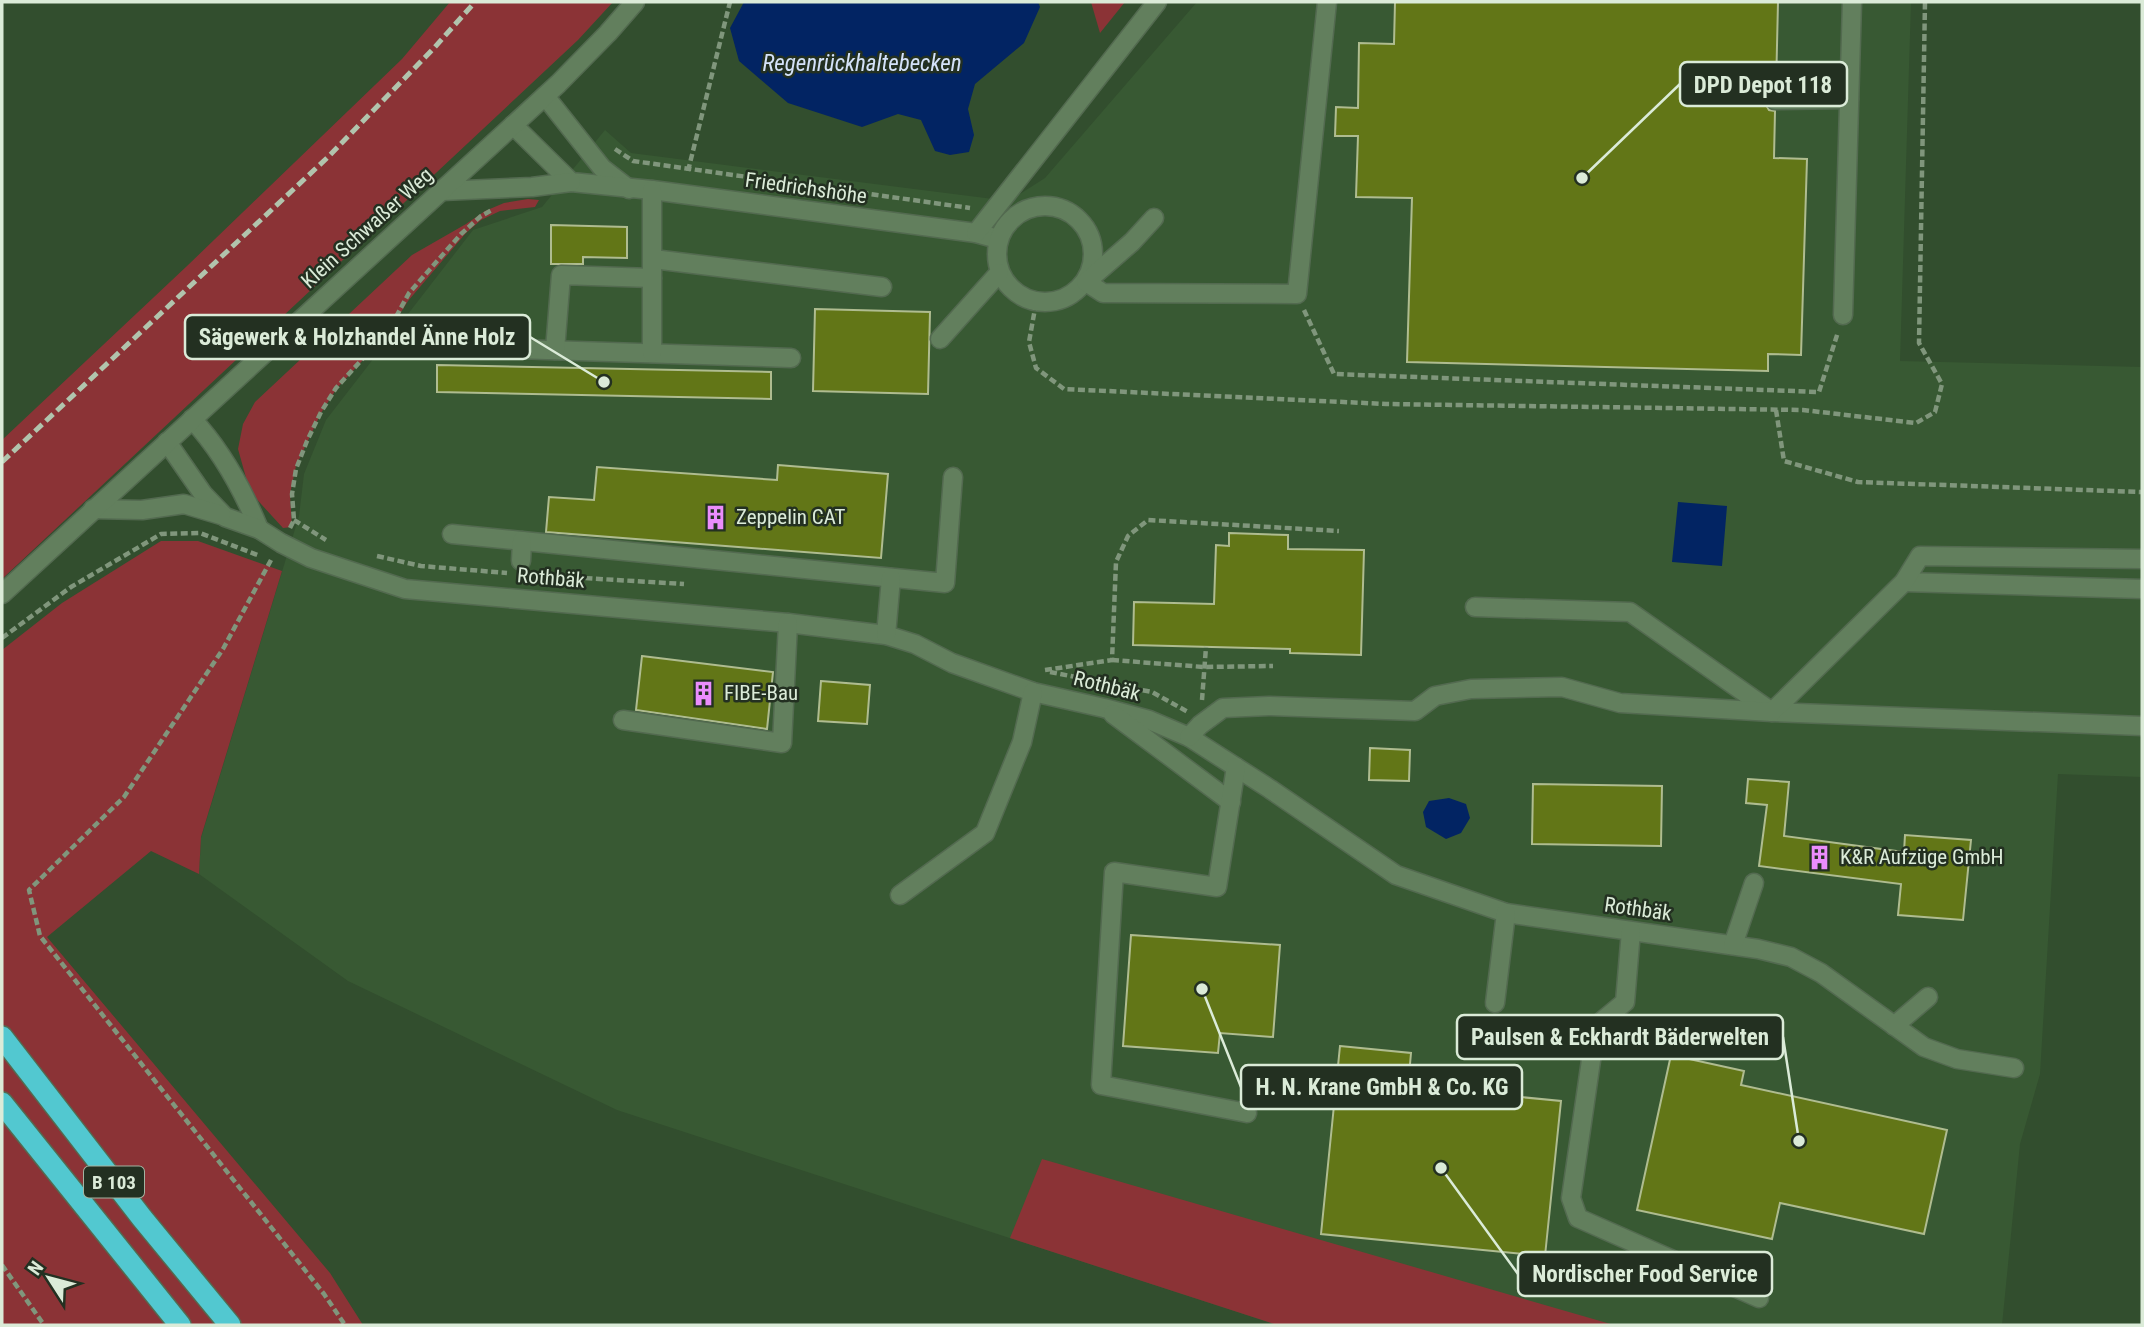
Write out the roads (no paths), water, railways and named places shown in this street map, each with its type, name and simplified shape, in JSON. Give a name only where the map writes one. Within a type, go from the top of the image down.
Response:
[{"type":"highway","name":"B 103","points":[[2,1037],[134,1208],[230,1325]]},
{"type":"highway","name":"B 103","points":[[2,1103],[180,1325]]},
{"type":"street","name":"Klein Schwaßer Weg","points":[[2,594],[545,96],[635,2]]},
{"type":"street","points":[[976,233],[1157,2]]},
{"type":"street","points":[[1086,282],[1103,293],[1297,294],[1327,2]]},
{"type":"street","points":[[1843,315],[1852,2]]},
{"type":"street","points":[[545,96],[602,168],[629,189]]},
{"type":"street","points":[[1775,100],[1849,99]]},
{"type":"street","points":[[513,125],[571,181]]},
{"type":"street","name":"Friedrichshöhe","points":[[442,191],[532,187],[571,181],[976,233],[998,239]]},
{"type":"street","points":[[652,190],[652,353]]},
{"type":"street","points":[[1086,282],[1095,256],[1087,229],[1067,210],[1040,205],[1014,216],[998,239],[999,273],[1014,293],[1036,303],[1064,300],[1086,282],[1132,243],[1154,218]]},
{"type":"street","points":[[653,259],[882,287]]},
{"type":"street","points":[[940,339],[999,273]]},
{"type":"street","points":[[555,350],[561,275],[652,278]]},
{"type":"street","points":[[396,345],[791,358]]},
{"type":"street","points":[[192,419],[207,435],[228,467],[250,506],[259,529]]},
{"type":"street","name":"Rothbäk","points":[[167,442],[203,494],[225,517]]},
{"type":"street","points":[[452,534],[945,583],[953,477]]},
{"type":"street","name":"Rothbäk","points":[[93,509],[142,510],[184,504],[259,529],[311,558],[405,589],[788,623],[886,635],[915,645],[952,663],[1033,692],[1195,731],[1236,767],[1396,875],[1506,913],[1733,945],[1791,957],[1821,973],[1924,1047],[1957,1059],[2014,1068]]},
{"type":"street","points":[[522,541],[524,570]]},
{"type":"street","points":[[1772,712],[1904,582],[1920,556],[2142,559]]},
{"type":"street","points":[[886,635],[891,578]]},
{"type":"street","points":[[1904,582],[2142,589]]},
{"type":"street","points":[[1475,607],[1630,612],[1772,712]]},
{"type":"street","points":[[623,720],[782,743],[788,623]]},
{"type":"street","points":[[1195,731],[1223,708],[1269,706],[1415,711],[1435,696],[1471,689],[1562,687],[1620,703],[1772,712],[2142,726]]},
{"type":"street","points":[[900,895],[985,833],[1022,742],[1033,692]]},
{"type":"street","points":[[1104,708],[1231,802]]},
{"type":"street","points":[[1236,767],[1217,887],[1114,872],[1101,1085],[1247,1113]]},
{"type":"street","points":[[1733,945],[1754,883]]},
{"type":"street","points":[[1495,1003],[1506,913]]},
{"type":"street","points":[[1631,931],[1625,1002],[1596,1026],[1570,1198],[1578,1218],[1759,1298]]},
{"type":"street","points":[[1894,1026],[1928,998]]},
{"type":"water","name":"Regenrückhaltebecken","points":[[744,2],[1038,2],[1040,7],[1024,43],[975,84],[968,109],[974,135],[969,152],[950,155],[935,151],[921,120],[898,114],[862,127],[788,103],[739,61],[730,28]]},
{"type":"water","points":[[1678,502],[1727,506],[1722,566],[1672,562]]},
{"type":"water","points":[[1449,798],[1466,804],[1470,818],[1461,833],[1446,839],[1426,827],[1423,812],[1429,801]]},
{"type":"railway","points":[[2,462],[328,157],[475,2]]},
{"type":"place","name":"DPD Depot 118","points":[[1582,178]]},
{"type":"place","name":"Sägewerk & Holzhandel Änne Holz","points":[[604,382]]},
{"type":"place","name":"Zeppelin CAT","points":[[716,517]]},
{"type":"place","name":"FIBE-Bau","points":[[704,693]]},
{"type":"place","name":"K&R Aufzüge GmbH","points":[[1820,857]]},
{"type":"place","name":"H. N. Krane GmbH & Co. KG","points":[[1202,989]]},
{"type":"place","name":"Paulsen & Eckhardt Bäderwelten","points":[[1799,1141]]},
{"type":"place","name":"Nordischer Food Service","points":[[1441,1168]]}]
